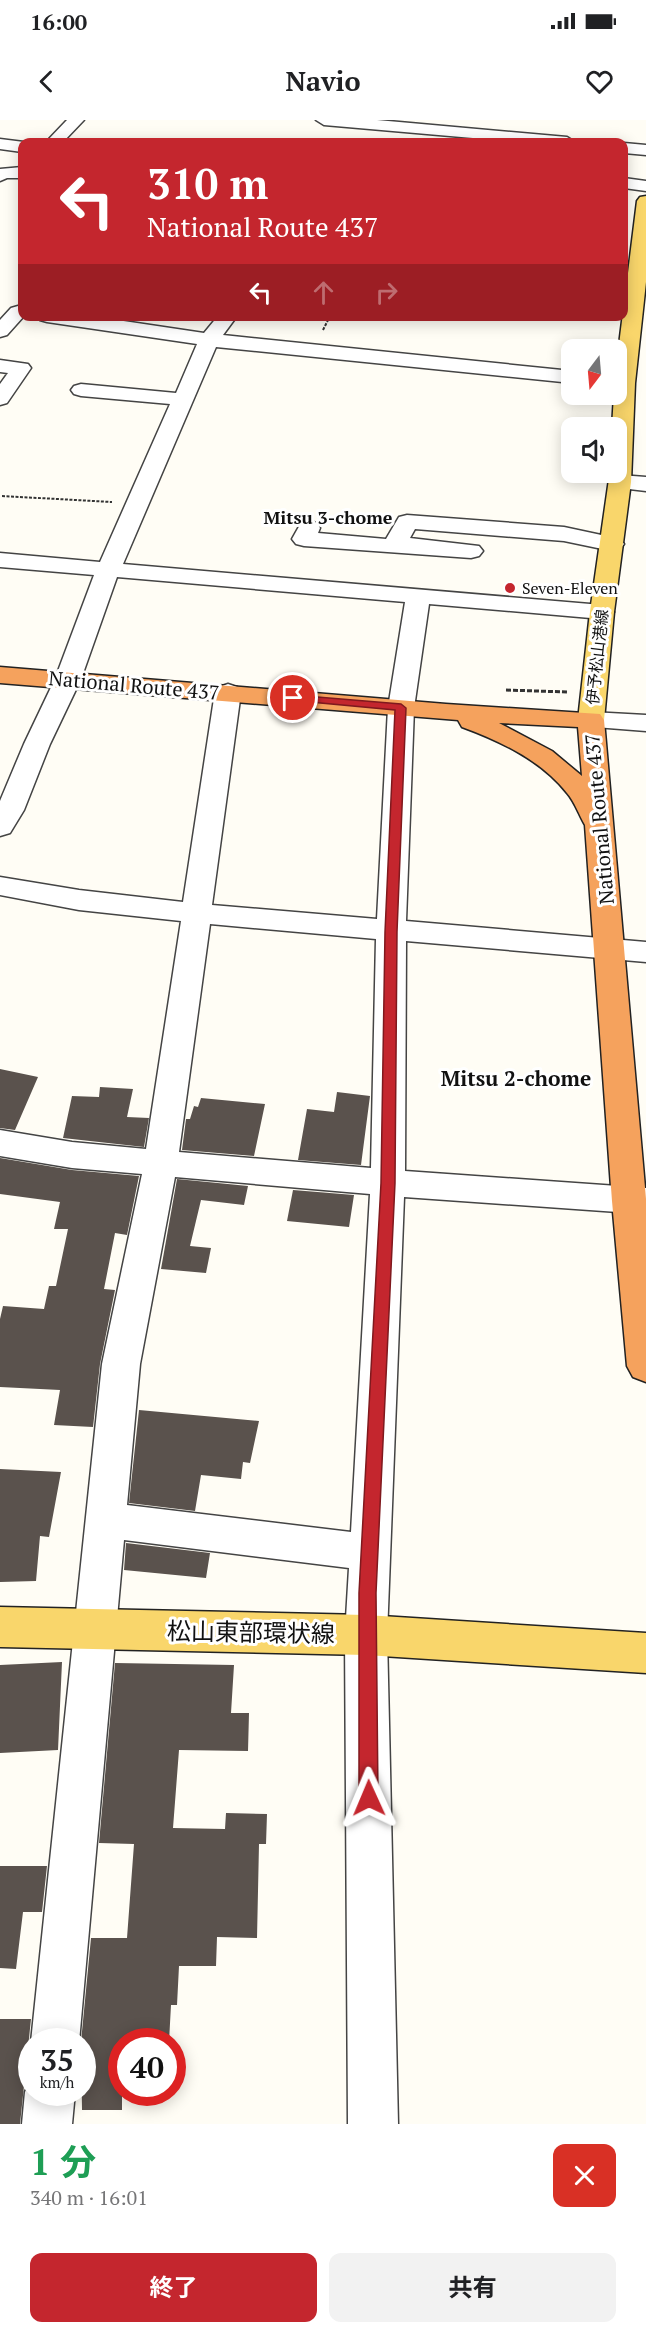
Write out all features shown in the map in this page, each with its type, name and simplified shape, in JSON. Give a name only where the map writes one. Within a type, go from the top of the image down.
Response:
[{"type":"highway","name":"National Route 437","points":[[0,675],[228,692],[446,712],[591,720],[611,949],[638,1201],[646,1366]]},
{"type":"highway","points":[[446,712],[496,730],[540,754],[577,787],[599,824]]},
{"type":"main road","name":"伊予松山港線","points":[[629,312],[646,201]]},
{"type":"main road","name":"伊予松山港線","points":[[626,339],[628,321]]},
{"type":"main road","name":"伊予松山港線","points":[[591,720],[602,612],[620,483]]},
{"type":"main road","name":"松山東部環状線","points":[[0,1627],[366,1635],[646,1653]]},
{"type":"street","points":[[58,138],[76,120]]},
{"type":"street","points":[[318,120],[330,138]]},
{"type":"street","points":[[324,120],[523,138]]},
{"type":"street","points":[[0,144],[18,146]]},
{"type":"street","points":[[628,148],[646,150]]},
{"type":"street","points":[[1,174],[18,174]]},
{"type":"street","points":[[628,184],[646,186]]},
{"type":"street","points":[[0,331],[14,312]]},
{"type":"street","points":[[81,321],[209,340],[561,376]]},
{"type":"street","points":[[0,827],[10,810],[37,744],[68,679],[108,570],[209,340],[224,321]]},
{"type":"street","points":[[0,366],[21,368],[0,399]]},
{"type":"street","points":[[80,390],[183,400]]},
{"type":"street","points":[[627,483],[646,484]]},
{"type":"street","points":[[309,528],[304,539],[394,548],[407,522],[564,534],[612,544]]},
{"type":"street","points":[[396,544],[471,551]]},
{"type":"street","points":[[0,560],[602,612]]},
{"type":"street","points":[[373,2124],[366,1635],[388,1183],[391,932],[401,708],[418,596]]},
{"type":"street","points":[[56,2028],[121,1364],[160,1162],[228,692]]},
{"type":"street","points":[[591,720],[646,723]]},
{"type":"street","points":[[0,886],[79,900],[195,913],[391,932],[646,952]]},
{"type":"street","points":[[0,1143],[72,1155],[388,1183],[638,1201]]},
{"type":"street","points":[[105,1520],[369,1552]]},
{"type":"street","points":[[48,2124],[49,2106]]},
{"type":"path","points":[[2,496],[138,504]]},
{"type":"building","points":[[0,1069],[38,1077],[15,1130],[0,1128]]},
{"type":"building","points":[[100,1087],[133,1089],[127,1117],[149,1118],[144,1147],[63,1138],[72,1096],[99,1097]]},
{"type":"building","points":[[337,1092],[370,1096],[361,1165],[298,1160],[307,1109],[334,1112]]},
{"type":"building","points":[[201,1098],[265,1104],[254,1156],[182,1150],[186,1119],[190,1119],[194,1106],[198,1107]]},
{"type":"building","points":[[0,1158],[72,1170],[139,1176],[127,1235],[115,1233],[104,1289],[115,1290],[100,1364],[93,1427],[54,1425],[60,1390],[0,1387],[0,1319],[3,1306],[44,1309],[49,1286],[56,1286],[68,1229],[54,1229],[60,1202],[0,1194]]},
{"type":"building","points":[[177,1179],[248,1186],[244,1205],[201,1200],[190,1246],[211,1248],[206,1273],[161,1269]]},
{"type":"building","points":[[293,1190],[354,1195],[349,1227],[287,1221]]},
{"type":"building","points":[[139,1410],[259,1421],[250,1463],[243,1462],[241,1479],[201,1475],[195,1511],[129,1503]]},
{"type":"building","points":[[0,1469],[61,1472],[49,1537],[40,1536],[36,1581],[0,1582]]},
{"type":"building","points":[[126,1543],[210,1553],[206,1578],[124,1570]]},
{"type":"building","points":[[62,1662],[58,1750],[0,1753],[0,1665]]},
{"type":"building","points":[[115,1663],[234,1665],[231,1713],[249,1713],[248,1751],[179,1750],[173,1828],[225,1829],[226,1813],[267,1814],[266,1844],[259,1844],[257,1938],[217,1937],[216,1966],[179,1966],[177,2005],[171,2005],[170,2028],[108,2028],[108,2106],[122,2106],[122,2110],[82,2110],[82,2106],[96,2106],[96,2028],[82,2028],[91,1938],[127,1938],[134,1844],[99,1843]]},
{"type":"building","points":[[0,1866],[47,1866],[42,1912],[23,1912],[16,1969],[0,1968]]},
{"type":"building","points":[[0,2019],[31,2019],[30,2028],[18,2028],[18,2106],[22,2106],[20,2124],[0,2124]]},
{"type":"place","name":"Seven-Eleven","points":[[510,588]]},
{"type":"district","name":"Mitsu 3-chome","points":[[328,517]]},
{"type":"district","name":"Mitsu 2-chome","points":[[516,1078]]},
{"type":"route","points":[[293,698],[401,708],[391,932],[388,1183],[366,1635],[369,1798]]}]
